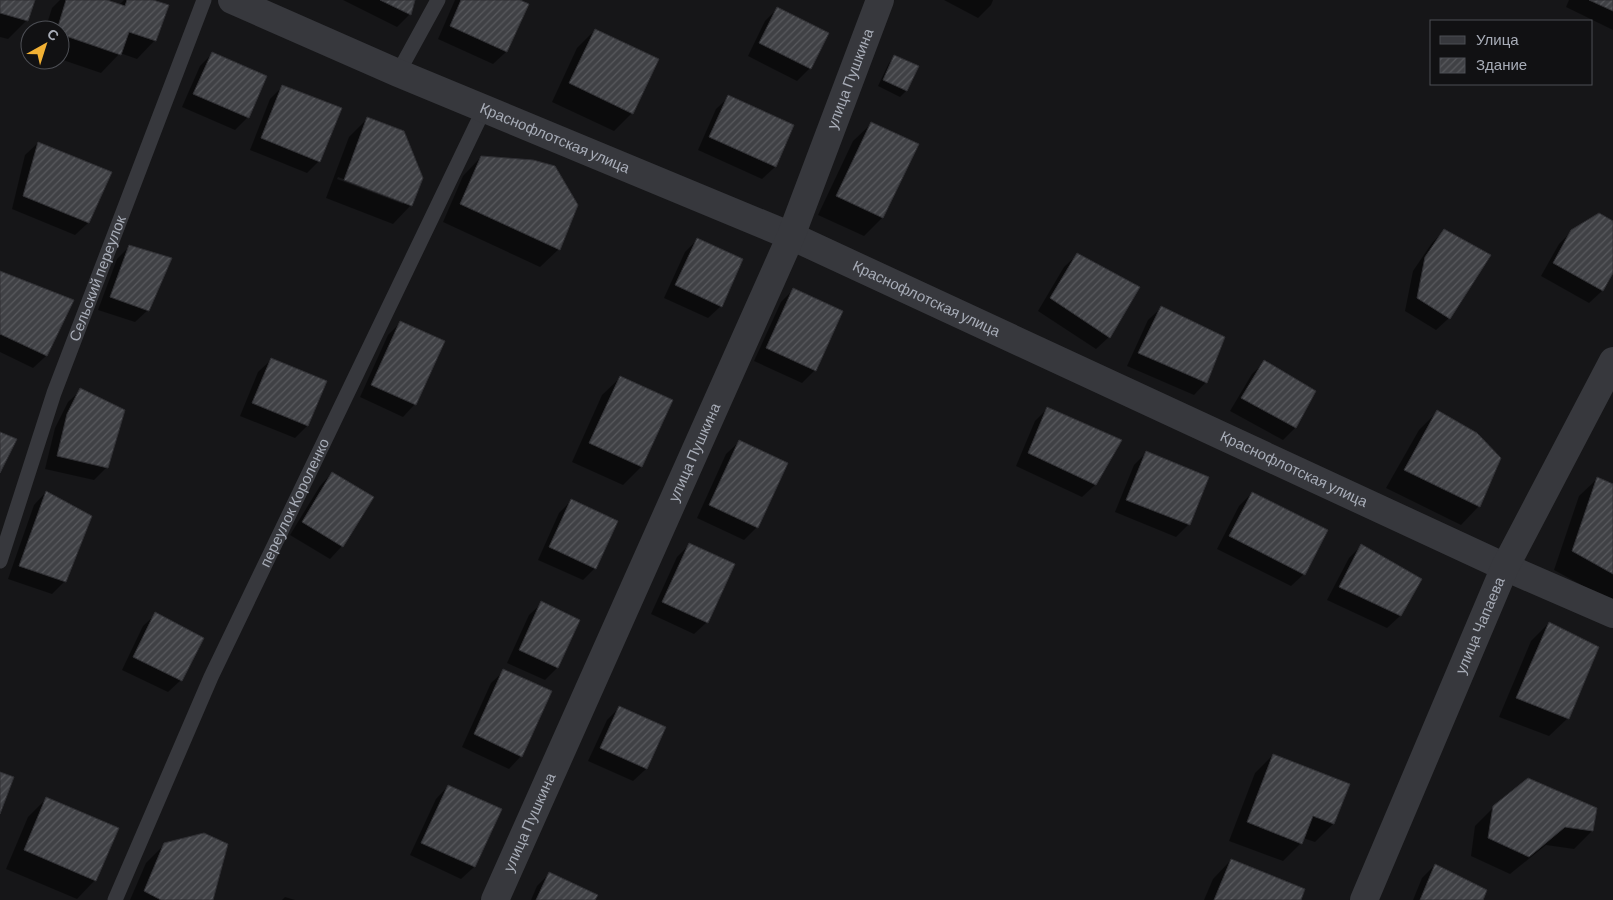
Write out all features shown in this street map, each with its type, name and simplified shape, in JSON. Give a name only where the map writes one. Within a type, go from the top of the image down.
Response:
[{"type":"street","name":"Краснофлотская улица","points":[[232,0],[398,73],[791,236],[1505,567],[1613,614]]},
{"type":"street","name":"улица Пушкина","points":[[495,900],[791,236],[880,0]]},
{"type":"street","name":"улица Чапаева","points":[[1364,900],[1505,567],[1613,361]]},
{"type":"lane","name":"Сельский переулок","points":[[0,561],[54,393],[204,0]]},
{"type":"lane","points":[[398,73],[438,0]]},
{"type":"lane","name":"переулок Короленко","points":[[115,900],[211,677],[484,109]]},
{"type":"building","points":[[0,0],[35,0],[28,20],[0,13]]},
{"type":"building","points":[[66,0],[107,0],[125,6],[127,0],[153,0],[169,5],[156,41],[129,32],[121,55],[70,37],[70,20],[60,20]]},
{"type":"building","points":[[380,0],[415,0],[411,15]]},
{"type":"building","points":[[461,0],[520,0],[529,4],[507,52],[450,26]]},
{"type":"building","points":[[1589,0],[1613,0],[1613,11]]},
{"type":"building","points":[[777,7],[829,33],[811,69],[759,43]]},
{"type":"building","points":[[595,29],[659,59],[633,114],[569,83]]},
{"type":"building","points":[[212,52],[267,76],[249,118],[193,94]]},
{"type":"building","points":[[894,55],[919,66],[907,91],[883,80]]},
{"type":"building","points":[[282,85],[342,108],[320,162],[261,138]]},
{"type":"building","points":[[728,95],[794,125],[776,167],[709,137]]},
{"type":"building","points":[[367,117],[404,131],[423,178],[412,206],[344,180]]},
{"type":"building","points":[[871,122],[919,144],[883,218],[836,196]]},
{"type":"building","points":[[38,142],[112,172],[89,223],[23,196]]},
{"type":"building","points":[[481,156],[533,160],[555,166],[578,205],[560,250],[460,204]]},
{"type":"building","points":[[1599,213],[1613,221],[1613,273],[1603,291],[1553,263],[1571,230]]},
{"type":"building","points":[[1444,229],[1491,255],[1450,319],[1417,298],[1425,257]]},
{"type":"building","points":[[697,238],[743,259],[722,307],[675,285]]},
{"type":"building","points":[[129,245],[172,258],[149,311],[110,297]]},
{"type":"building","points":[[1077,253],[1140,287],[1110,338],[1050,298]]},
{"type":"building","points":[[0,271],[74,300],[47,356],[0,334]]},
{"type":"building","points":[[793,288],[843,311],[816,371],[766,348]]},
{"type":"building","points":[[1161,306],[1225,337],[1207,383],[1138,353]]},
{"type":"building","points":[[400,321],[445,341],[416,405],[371,385]]},
{"type":"building","points":[[271,358],[327,381],[308,426],[252,403]]},
{"type":"building","points":[[1264,360],[1316,391],[1296,428],[1241,398]]},
{"type":"building","points":[[620,376],[673,400],[642,467],[589,443]]},
{"type":"building","points":[[80,388],[125,410],[108,468],[57,456],[67,414]]},
{"type":"building","points":[[1047,407],[1122,440],[1096,485],[1028,453]]},
{"type":"building","points":[[1437,410],[1477,433],[1501,458],[1480,507],[1404,470]]},
{"type":"building","points":[[0,432],[17,439],[0,473]]},
{"type":"building","points":[[739,440],[788,463],[758,528],[709,505]]},
{"type":"building","points":[[1146,451],[1209,477],[1190,525],[1126,500]]},
{"type":"building","points":[[332,472],[374,497],[343,547],[302,522]]},
{"type":"building","points":[[1597,477],[1613,484],[1613,574],[1572,551]]},
{"type":"building","points":[[46,491],[92,516],[66,582],[19,566]]},
{"type":"building","points":[[1252,492],[1328,530],[1305,575],[1229,536]]},
{"type":"building","points":[[571,499],[618,521],[596,569],[549,547]]},
{"type":"building","points":[[689,543],[735,564],[708,623],[662,602]]},
{"type":"building","points":[[1361,544],[1422,579],[1401,616],[1339,587]]},
{"type":"building","points":[[541,601],[580,620],[558,668],[519,650]]},
{"type":"building","points":[[155,612],[204,638],[182,681],[133,657]]},
{"type":"building","points":[[1549,622],[1599,647],[1569,719],[1516,698]]},
{"type":"building","points":[[503,669],[552,691],[522,757],[474,734]]},
{"type":"building","points":[[619,706],[666,727],[647,769],[600,748]]},
{"type":"building","points":[[1273,754],[1350,784],[1334,824],[1313,816],[1302,844],[1247,822]]},
{"type":"building","points":[[0,772],[14,777],[0,814]]},
{"type":"building","points":[[1528,778],[1597,808],[1593,831],[1565,827],[1529,857],[1488,838],[1493,806]]},
{"type":"building","points":[[448,785],[502,809],[475,867],[421,843]]},
{"type":"building","points":[[46,797],[119,828],[96,881],[24,850]]},
{"type":"building","points":[[204,833],[228,844],[213,900],[161,900],[144,891],[164,843]]},
{"type":"building","points":[[1231,859],[1305,889],[1301,900],[1214,900]]},
{"type":"building","points":[[1435,864],[1487,890],[1483,900],[1420,900]]},
{"type":"building","points":[[549,872],[598,895],[595,900],[536,900]]}]
